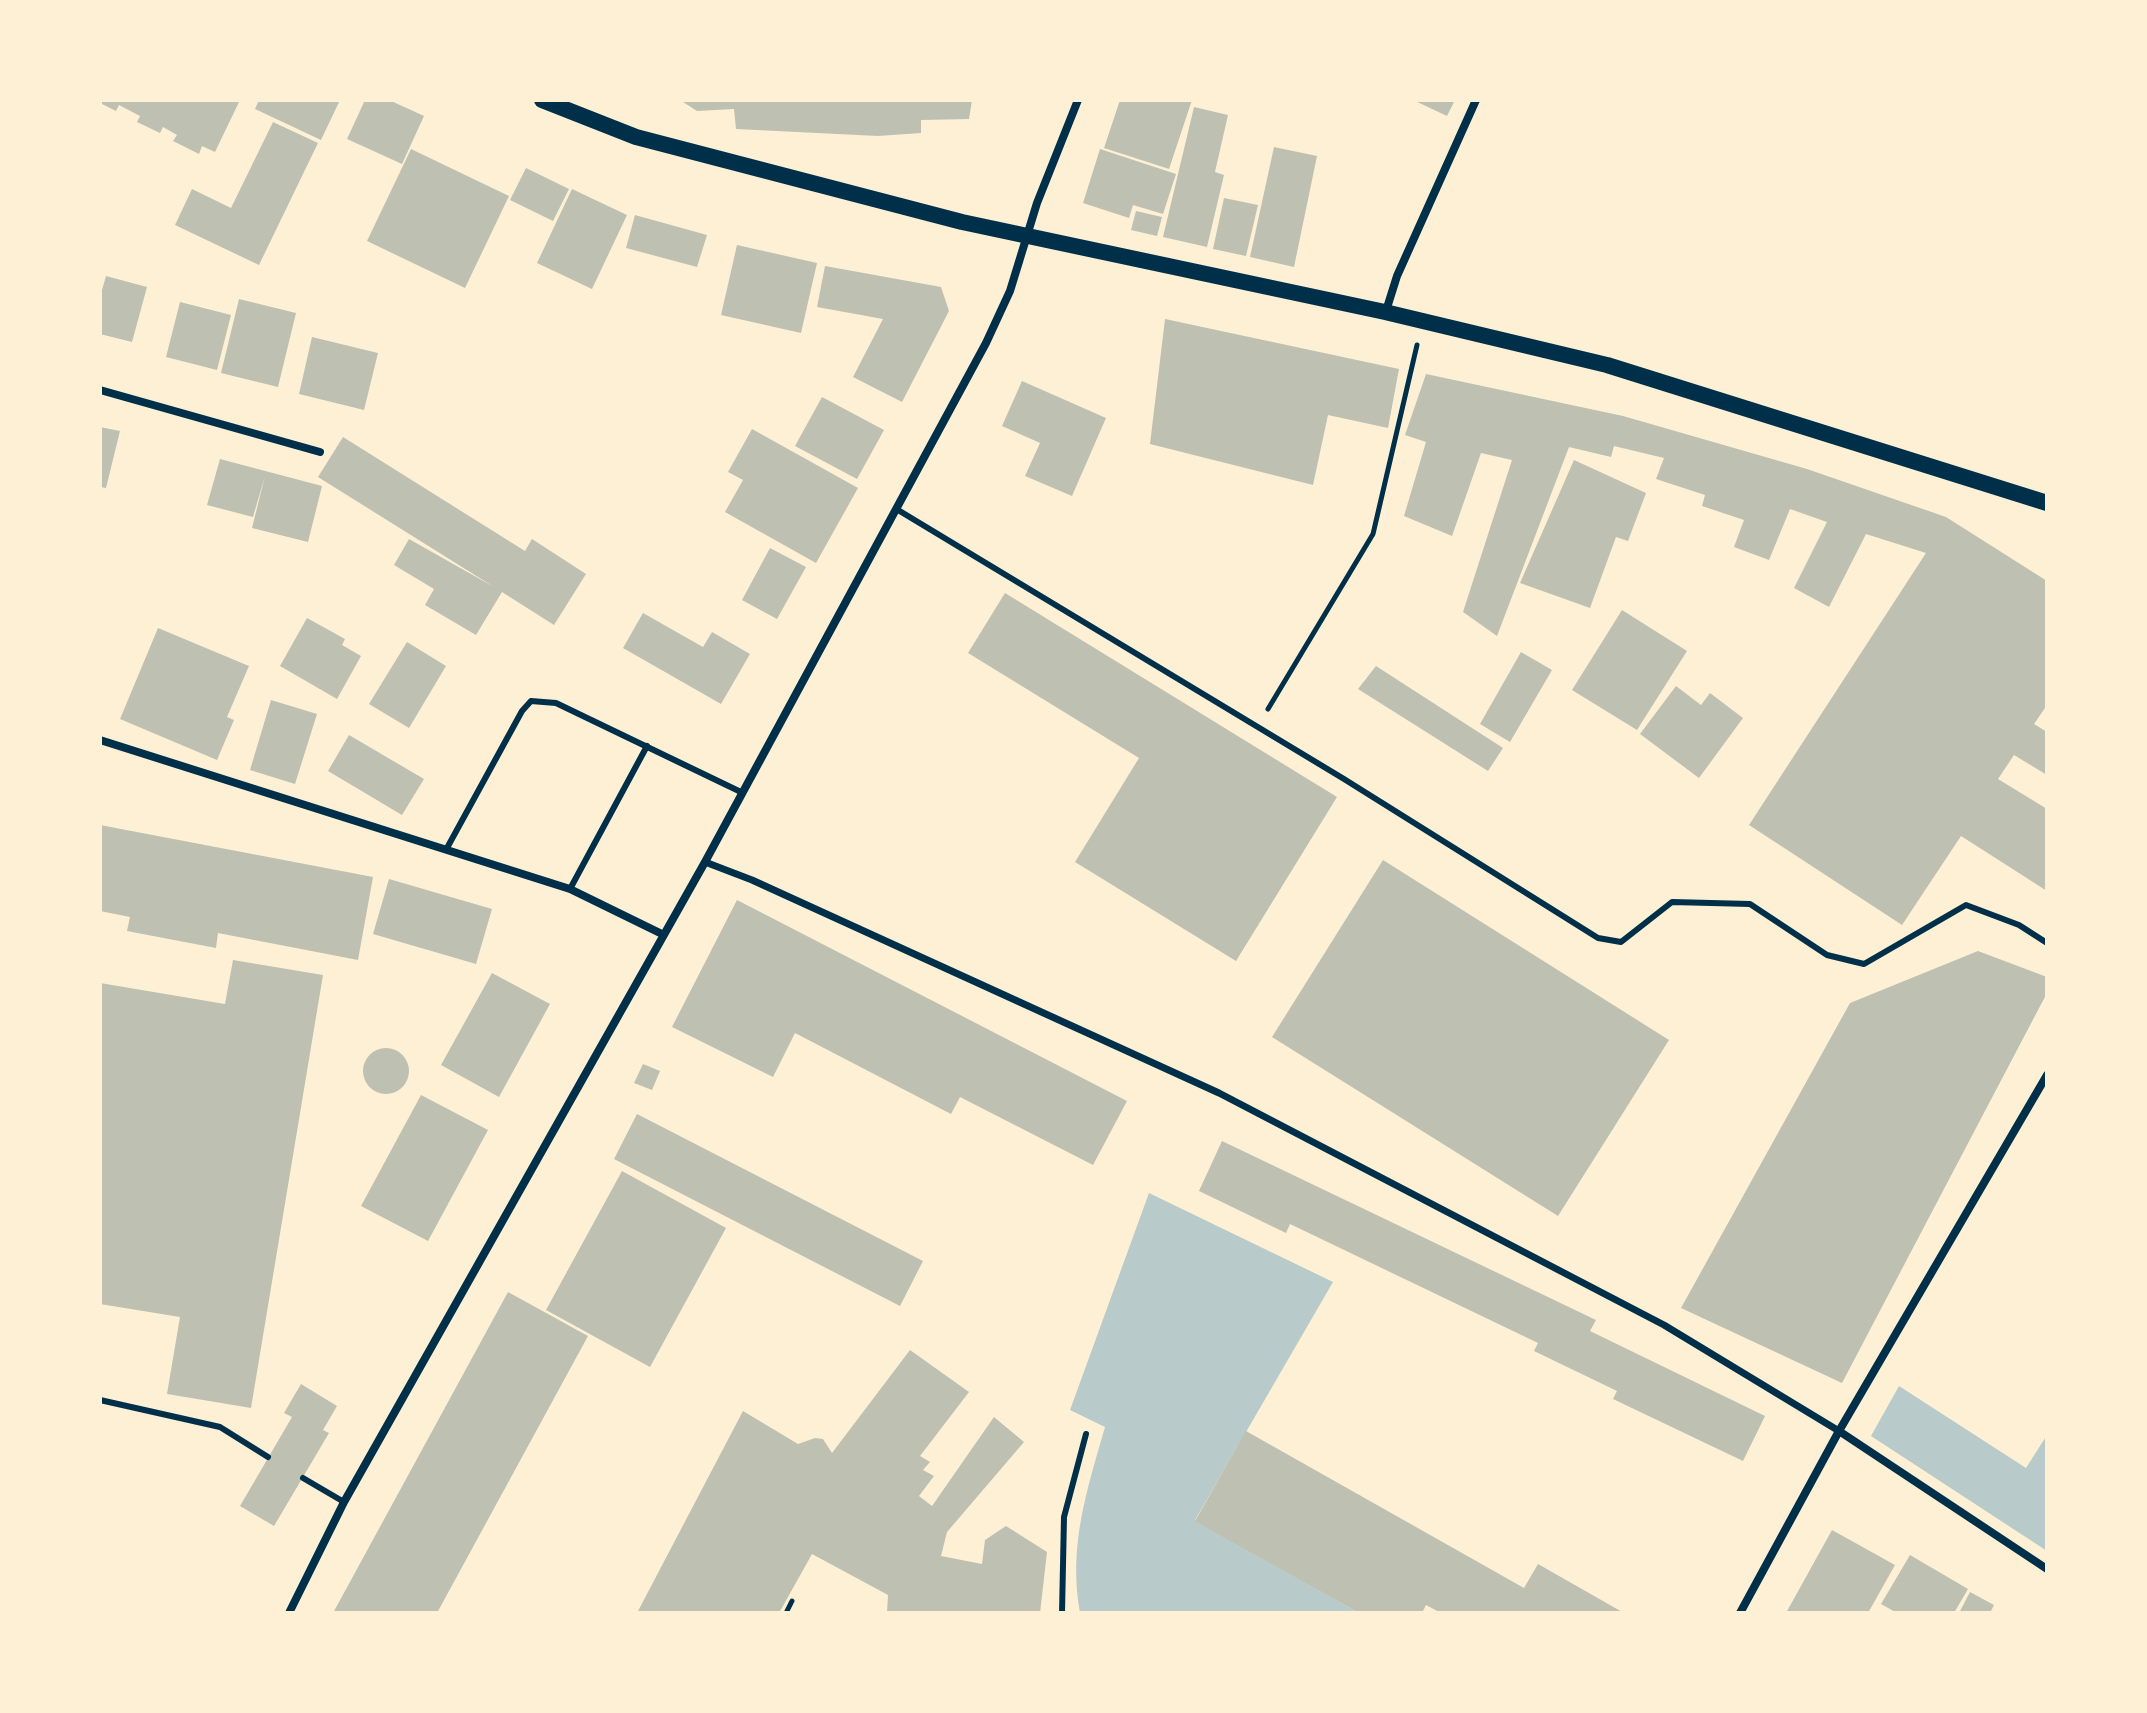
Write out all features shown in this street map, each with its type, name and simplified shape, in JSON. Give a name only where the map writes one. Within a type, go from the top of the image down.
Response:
[{"type":"main road","points":[[542,100],[636,137],[1027,238],[1385,312],[1607,365],[2047,503]]},
{"type":"street","points":[[289,1613],[344,1502],[705,862],[898,510],[997,320],[1078,100]]},
{"type":"street","points":[[1385,312],[1397,276],[1476,100]]},
{"type":"street","points":[[100,390],[320,452]]},
{"type":"street","points":[[100,740],[570,889],[662,934]]},
{"type":"street","points":[[705,862],[752,880],[1219,1093],[1664,1325],[1839,1431],[2047,1569]]},
{"type":"street","points":[[1740,1613],[1839,1431],[2047,1075]]},
{"type":"lane","points":[[898,510],[1258,726],[1598,938],[1621,942],[1672,902],[1750,904],[1827,955],[1864,964],[1966,905],[2019,925],[2047,943]]},
{"type":"lane","points":[[447,848],[522,711],[531,701],[556,703],[743,793]]},
{"type":"lane","points":[[570,889],[647,746]]},
{"type":"lane","points":[[100,1400],[220,1427],[268,1457]]},
{"type":"lane","points":[[1062,1613],[1064,1517],[1086,1434]]},
{"type":"lane","points":[[303,1478],[344,1502]]},
{"type":"path","points":[[1258,726],[1373,534],[1423,321]]},
{"type":"path","points":[[786,1613],[792,1601]]},
{"type":"shaded area","points":[[1149,1193],[1333,1282],[1195,1520],[1359,1613],[1080,1613],[1076,1565],[1081,1518],[1105,1427],[1070,1410]]},
{"type":"shaded area","points":[[1899,1386],[2026,1468],[2047,1435],[2047,1551],[1871,1436]]},
{"type":"building","points":[[101,100],[240,100],[215,152],[202,146],[199,154],[173,141],[177,135],[163,127],[160,133],[137,122],[140,116],[119,105],[116,111],[100,103]]},
{"type":"building","points":[[259,100],[340,100],[321,140],[255,109]]},
{"type":"building","points":[[365,100],[389,100],[424,116],[402,164],[347,139]]},
{"type":"building","points":[[680,100],[972,100],[969,119],[921,120],[921,133],[878,136],[736,129],[734,109],[697,111]]},
{"type":"building","points":[[1120,100],[1192,100],[1169,169],[1104,148]]},
{"type":"building","points":[[1413,100],[1455,100],[1447,116]]},
{"type":"building","points":[[1194,107],[1228,115],[1215,172],[1224,175],[1207,247],[1163,237]]},
{"type":"building","points":[[273,122],[318,143],[259,265],[175,225],[192,189],[231,208]]},
{"type":"building","points":[[1274,147],[1317,156],[1294,267],[1250,257]]},
{"type":"building","points":[[411,149],[509,196],[465,288],[367,241]]},
{"type":"building","points":[[1100,149],[1176,174],[1163,214],[1133,205],[1129,218],[1083,203]]},
{"type":"building","points":[[526,168],[569,189],[553,221],[510,200]]},
{"type":"building","points":[[572,189],[627,215],[592,289],[537,263]]},
{"type":"building","points":[[1224,198],[1258,205],[1246,256],[1213,249]]},
{"type":"building","points":[[1136,211],[1162,217],[1157,236],[1131,230]]},
{"type":"building","points":[[635,215],[707,235],[697,267],[626,248]]},
{"type":"building","points":[[737,245],[817,263],[801,333],[721,315]]},
{"type":"building","points":[[825,266],[941,287],[949,311],[902,402],[853,377],[883,319],[817,307]]},
{"type":"building","points":[[106,276],[147,287],[132,342],[100,334],[100,297]]},
{"type":"building","points":[[239,299],[296,313],[278,387],[221,373]]},
{"type":"building","points":[[180,302],[231,315],[217,370],[166,357]]},
{"type":"building","points":[[1165,319],[1399,369],[1388,428],[1328,415],[1313,485],[1150,444]]},
{"type":"building","points":[[312,337],[378,353],[364,410],[299,394]]},
{"type":"building","points":[[1426,374],[1623,416],[1807,469],[1946,517],[2047,581],[2047,705],[2034,724],[2047,732],[2047,775],[2014,755],[1998,779],[2047,809],[2047,891],[1961,836],[1902,925],[1749,825],[1926,553],[1866,534],[1829,607],[1794,588],[1827,522],[1790,509],[1769,560],[1734,547],[1744,520],[1702,506],[1705,495],[1656,479],[1664,458],[1614,446],[1611,457],[1569,447],[1497,636],[1463,612],[1512,460],[1481,453],[1452,536],[1404,516],[1426,442],[1405,435]]},
{"type":"building","points":[[1022,381],[1106,418],[1072,496],[1025,476],[1040,443],[1002,426]]},
{"type":"building","points":[[822,397],[884,430],[857,479],[795,446]]},
{"type":"building","points":[[100,427],[120,431],[106,488],[100,487]]},
{"type":"building","points":[[752,429],[858,488],[816,563],[725,512],[743,480],[728,472]]},
{"type":"building","points":[[343,437],[525,551],[532,539],[586,574],[554,625],[502,592],[476,635],[425,605],[434,589],[394,565],[409,539],[494,587],[318,477]]},
{"type":"building","points":[[220,459],[322,486],[308,542],[252,528],[265,476],[253,517],[207,505]]},
{"type":"building","points":[[1574,460],[1646,493],[1628,541],[1616,537],[1590,608],[1520,583]]},
{"type":"building","points":[[770,548],[806,567],[777,619],[742,600]]},
{"type":"building","points":[[1005,593],[1337,797],[1236,961],[1075,862],[1139,758],[968,653]]},
{"type":"building","points":[[1622,610],[1687,651],[1637,730],[1572,690]]},
{"type":"building","points":[[643,613],[703,647],[712,632],[750,654],[721,704],[623,648]]},
{"type":"building","points":[[307,618],[345,639],[342,645],[361,656],[337,699],[280,666]]},
{"type":"building","points":[[158,628],[249,666],[227,717],[234,720],[217,760],[120,719]]},
{"type":"building","points":[[407,642],[446,666],[409,728],[369,704]]},
{"type":"building","points":[[1521,652],[1552,670],[1510,742],[1480,724]]},
{"type":"building","points":[[1376,666],[1503,748],[1488,771],[1358,689]]},
{"type":"building","points":[[1676,686],[1701,705],[1710,693],[1743,718],[1699,778],[1640,734]]},
{"type":"building","points":[[271,700],[317,714],[295,784],[250,770]]},
{"type":"building","points":[[349,735],[424,779],[402,815],[328,771]]},
{"type":"building","points":[[100,825],[373,877],[358,960],[218,933],[216,948],[127,931],[130,917],[100,911]]},
{"type":"building","points":[[1383,860],[1669,1040],[1558,1216],[1272,1037]]},
{"type":"building","points":[[389,879],[492,909],[476,964],[373,934]]},
{"type":"building","points":[[737,900],[1127,1101],[1093,1165],[960,1097],[951,1114],[795,1033],[773,1077],[672,1027]]},
{"type":"building","points":[[1978,951],[2047,977],[2047,993],[1842,1383],[1681,1308],[1850,1003]]},
{"type":"building","points":[[233,960],[323,975],[251,1408],[167,1394],[180,1317],[100,1304],[100,983],[225,1004]]},
{"type":"building","points":[[492,973],[550,1004],[499,1097],[441,1065]]},
{"type":"building","points":[[386,1048],[402,1055],[409,1071],[402,1087],[386,1094],[370,1087],[363,1071],[370,1055]]},
{"type":"building","points":[[643,1064],[660,1071],[652,1090],[634,1083]]},
{"type":"building","points":[[421,1095],[488,1130],[428,1241],[361,1206]]},
{"type":"building","points":[[637,1114],[923,1261],[900,1306],[614,1159]]},
{"type":"building","points":[[1222,1141],[1596,1320],[1590,1331],[1765,1416],[1743,1461],[1613,1399],[1617,1391],[1534,1351],[1538,1343],[1290,1224],[1286,1233],[1199,1191]]},
{"type":"building","points":[[622,1171],[726,1228],[650,1367],[546,1310]]},
{"type":"building","points":[[508,1292],[588,1336],[437,1613],[333,1613]]},
{"type":"building","points":[[910,1350],[969,1392],[920,1456],[930,1462],[923,1470],[934,1476],[919,1496],[932,1506],[994,1417],[1024,1442],[947,1532],[941,1556],[982,1564],[985,1540],[1006,1526],[1047,1552],[1040,1613],[887,1613],[888,1595],[812,1554],[779,1613],[637,1613],[743,1411],[798,1444],[815,1438],[823,1439],[832,1453]]},
{"type":"building","points":[[301,1384],[337,1406],[323,1430],[329,1433],[274,1526],[240,1506],[292,1417],[284,1413]]},
{"type":"building","points":[[1246,1431],[1524,1588],[1538,1564],[1624,1613],[1441,1613],[1426,1605],[1422,1613],[1359,1613],[1195,1521]]},
{"type":"building","points":[[1832,1530],[1895,1565],[1868,1613],[1786,1613]]},
{"type":"building","points":[[1910,1555],[1968,1589],[1954,1613],[1897,1613],[1881,1604]]},
{"type":"building","points":[[1970,1592],[1994,1605],[1990,1613],[1959,1613]]}]
